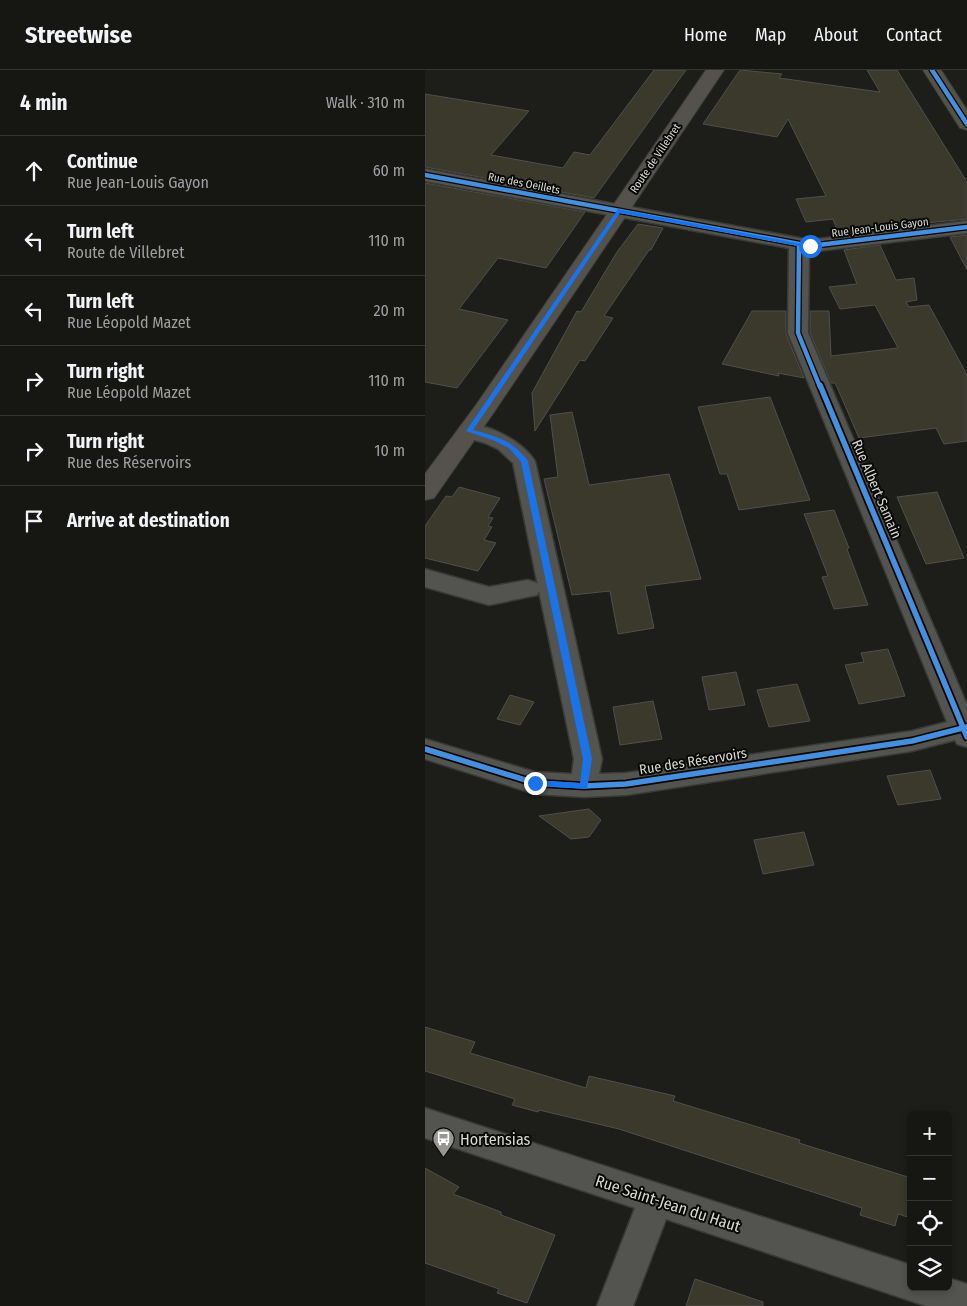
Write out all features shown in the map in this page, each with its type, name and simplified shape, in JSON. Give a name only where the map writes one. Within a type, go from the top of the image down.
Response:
[{"type":"main road","name":"Route de Villebret","points":[[425,492],[469,431],[715,70]]},
{"type":"main road","points":[[932,70],[967,124]]},
{"type":"street","name":"Rue des Oeillets","points":[[425,175],[618,211]]},
{"type":"street","name":"Rue Jean-Louis Gayon","points":[[618,211],[810,246],[967,226]]},
{"type":"street","name":"Rue Albert Samain","points":[[799,244],[798,333],[966,731]]},
{"type":"street","points":[[469,431],[495,438],[512,447],[524,461],[587,759],[584,786]]},
{"type":"street","points":[[425,578],[489,596],[528,589]]},
{"type":"street","name":"Rue des Réservoirs","points":[[425,749],[535,783],[584,786],[626,784],[912,741],[966,731]]},
{"type":"street","name":"Rue Saint-Jean du Haut","points":[[425,1123],[907,1283]]},
{"type":"street","points":[[615,1306],[655,1199]]},
{"type":"street","points":[[934,1291],[967,1302]]},
{"type":"building","points":[[654,70],[686,70],[594,198],[425,167],[425,94],[529,111],[491,155],[563,168],[574,152],[590,155]]},
{"type":"building","points":[[740,70],[782,74],[779,78],[880,92],[867,70],[897,70],[967,182],[967,219],[872,228],[873,230],[839,235],[833,219],[806,222],[796,199],[826,196],[788,119],[777,137],[703,124]]},
{"type":"building","points":[[425,183],[585,212],[546,268],[498,258],[459,309],[508,320],[457,388],[425,382]]},
{"type":"building","points":[[638,224],[663,228],[651,250],[649,250],[604,316],[613,318],[585,361],[580,360],[535,431],[532,393],[577,311],[581,312],[617,252]]},
{"type":"building","points":[[967,235],[967,270],[950,237]]},
{"type":"building","points":[[880,245],[896,280],[914,278],[917,300],[906,302],[909,307],[929,305],[967,375],[967,441],[944,444],[936,428],[859,438],[835,383],[831,383],[810,333],[810,311],[829,311],[831,356],[898,348],[875,305],[840,309],[829,287],[857,284],[844,250]]},
{"type":"building","points":[[752,311],[786,311],[786,334],[804,378],[778,373],[779,376],[722,364]]},
{"type":"building","points":[[770,397],[810,500],[739,510],[727,474],[720,474],[698,407]]},
{"type":"building","points":[[572,412],[589,485],[669,474],[701,579],[645,586],[654,628],[618,634],[610,591],[572,595],[544,479],[558,477],[550,415]]},
{"type":"building","points":[[459,487],[500,498],[488,517],[493,518],[488,526],[492,527],[484,540],[496,543],[478,571],[425,558],[425,526],[446,496],[452,497]]},
{"type":"building","points":[[937,492],[964,558],[926,564],[897,497]]},
{"type":"building","points":[[834,510],[868,605],[834,609],[822,577],[828,576],[804,514]]},
{"type":"building","points":[[888,649],[905,696],[859,704],[845,665],[864,662],[861,653]]},
{"type":"building","points":[[736,672],[745,705],[709,710],[702,677]]},
{"type":"building","points":[[797,684],[810,721],[769,727],[757,690]]},
{"type":"building","points":[[510,695],[534,702],[520,725],[497,719]]},
{"type":"building","points":[[653,701],[662,739],[620,745],[613,707]]},
{"type":"building","points":[[930,770],[941,799],[898,805],[887,776]]},
{"type":"building","points":[[589,809],[601,820],[589,837],[571,839],[539,816]]},
{"type":"building","points":[[804,832],[814,865],[763,874],[754,840]]},
{"type":"building","points":[[425,1027],[475,1042],[470,1053],[586,1088],[589,1076],[675,1096],[673,1101],[800,1140],[799,1143],[907,1177],[907,1217],[898,1214],[895,1226],[860,1215],[862,1208],[619,1129],[512,1105],[515,1099],[425,1071]]},
{"type":"building","points":[[425,1168],[459,1187],[453,1194],[501,1212],[501,1215],[555,1235],[527,1303],[497,1293],[499,1289],[425,1263]]},
{"type":"building","points":[[695,1279],[763,1302],[763,1306],[686,1306]]},
{"type":"cycle path","points":[[932,70],[967,124]]},
{"type":"cycle path","points":[[425,175],[810,246],[967,227]]},
{"type":"cycle path","points":[[799,244],[798,333],[967,737]]},
{"type":"cycle path","points":[[425,749],[535,783],[584,786],[626,784],[912,741],[967,727]]},
{"type":"place","name":"Hortensias","points":[[444,1158]]},
{"type":"route","points":[[535,783],[584,786],[587,759],[524,461],[512,447],[495,438],[469,431],[618,211],[810,246]]}]
